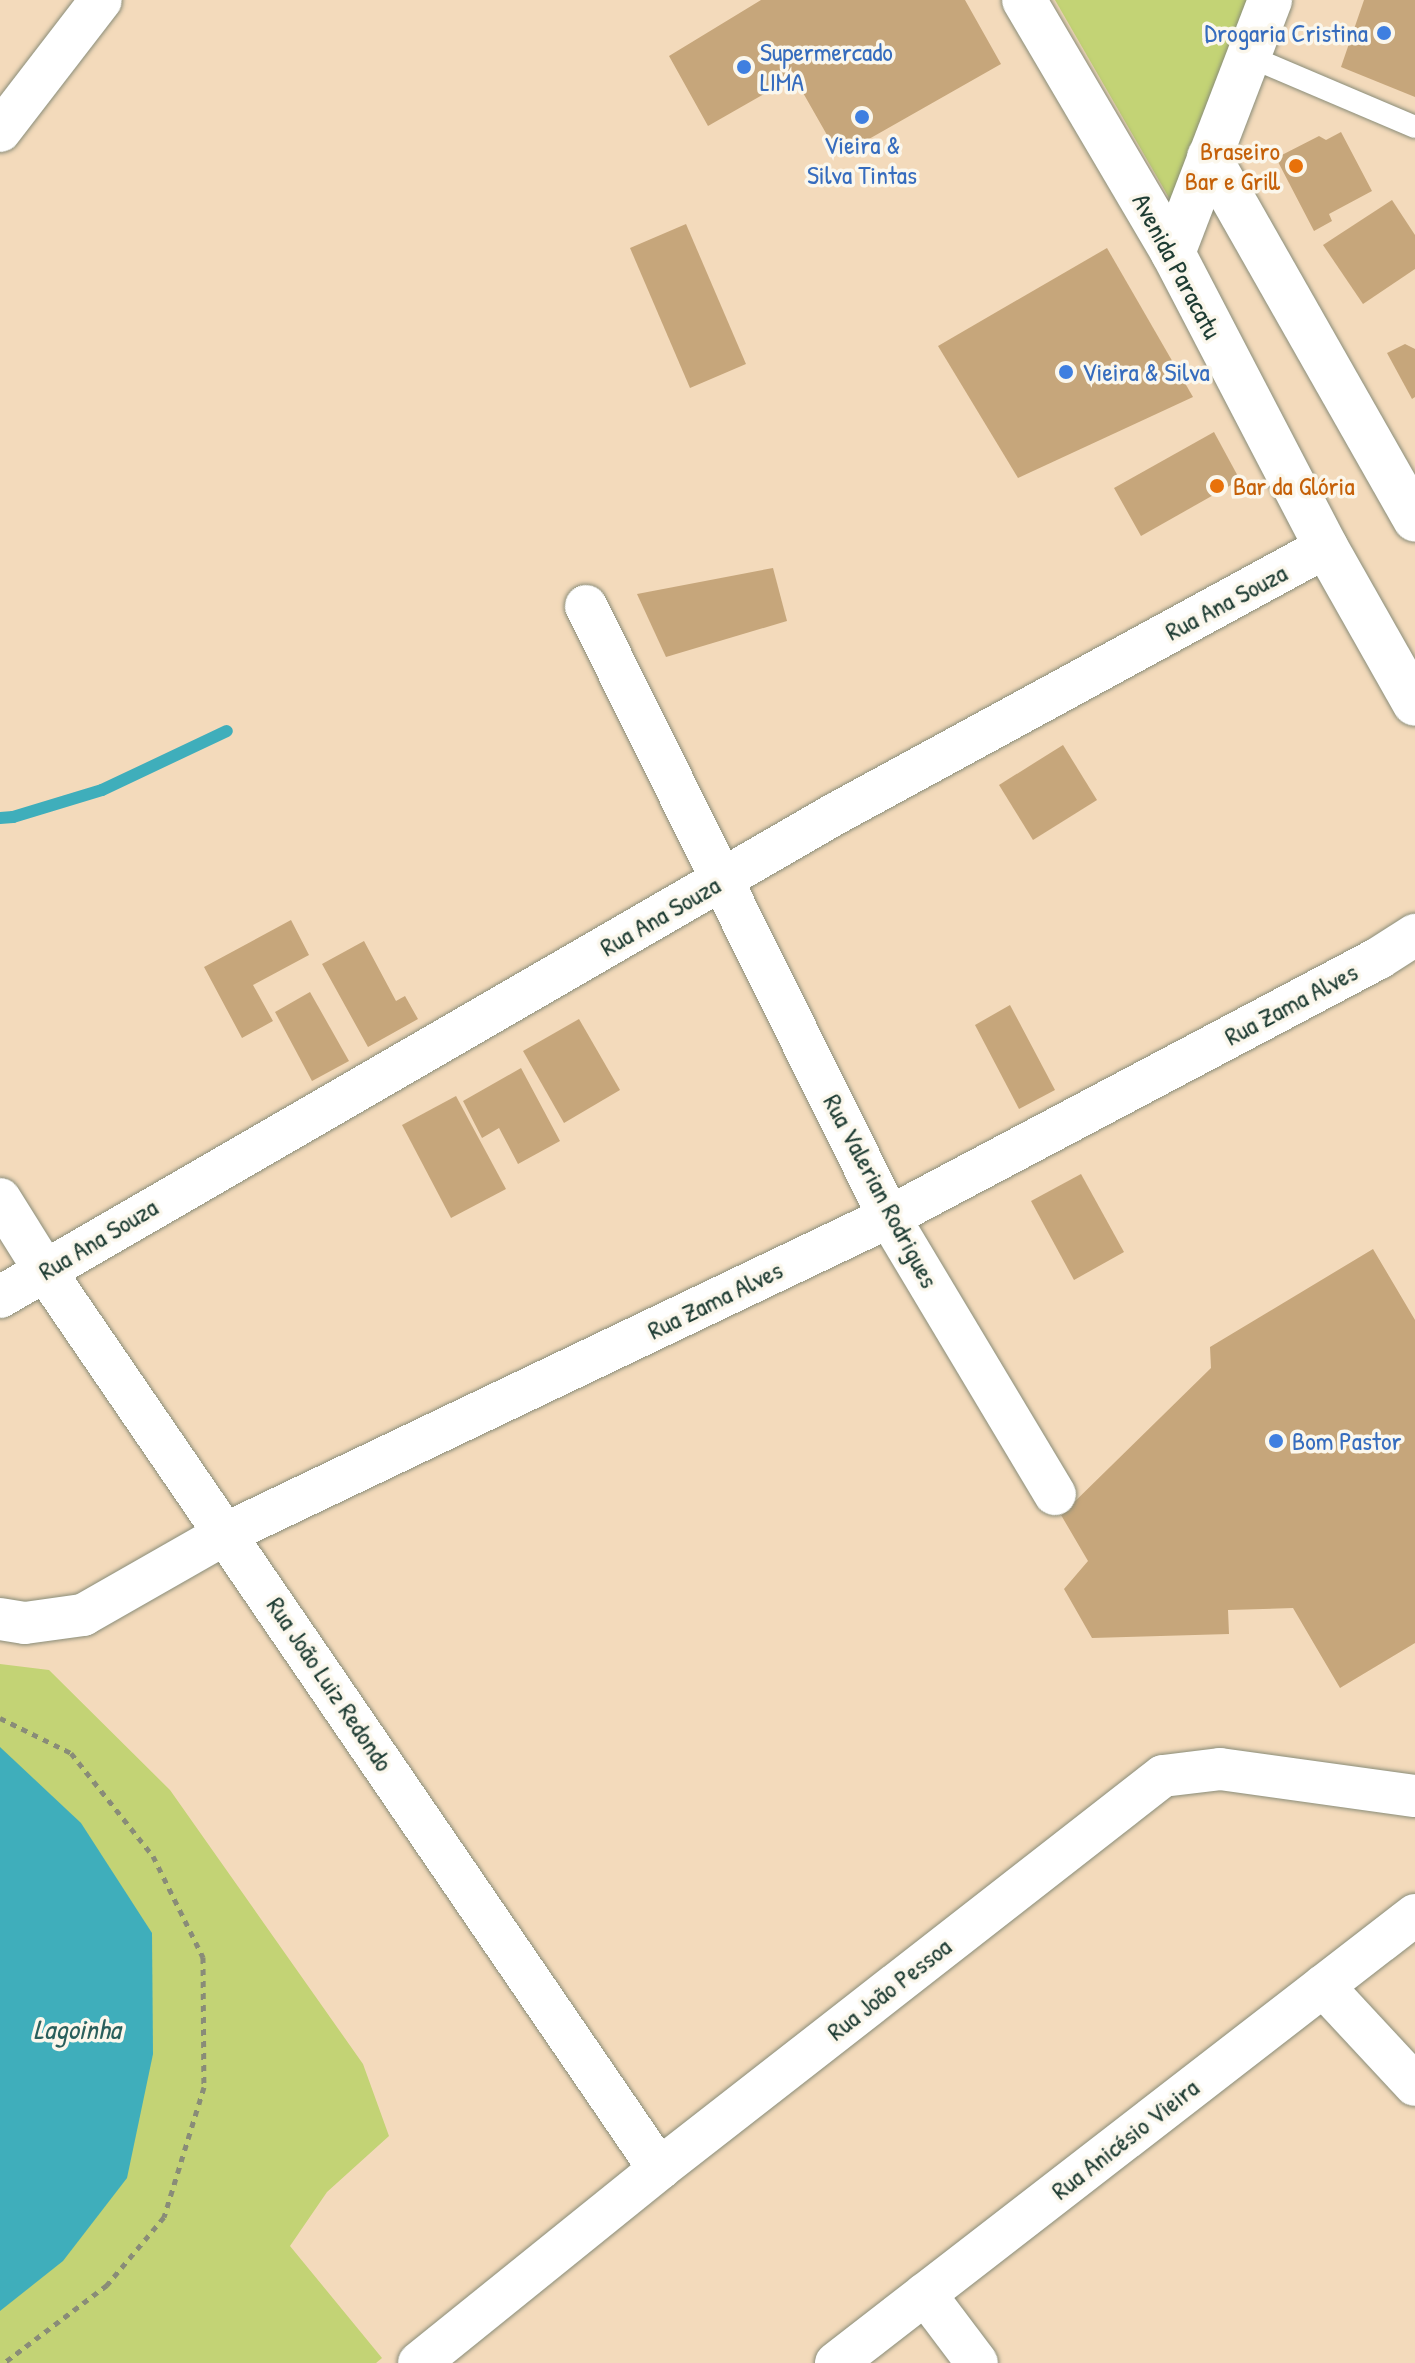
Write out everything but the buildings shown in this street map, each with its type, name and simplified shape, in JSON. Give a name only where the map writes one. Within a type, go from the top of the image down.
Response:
[{"type":"street","points":[[0,131],[101,0]]},
{"type":"street","name":"Avenida Paracatu","points":[[1024,0],[1173,253],[1326,547],[1415,704]]},
{"type":"street","points":[[1173,253],[1270,0]]},
{"type":"street","points":[[1209,157],[1415,520]]},
{"type":"street","name":"Rua Ana Souza","points":[[0,1297],[835,814],[1326,547]]},
{"type":"street","name":"Rua Valerian Rodrigues","points":[[586,606],[889,1217],[1055,1494]]},
{"type":"street","name":"Rua Zama Alves","points":[[1,1619],[25,1623],[83,1615],[227,1533],[889,1217],[1379,958],[1415,935]]},
{"type":"street","name":"Rua João Luiz Redondo","points":[[0,1199],[45,1271],[659,2169]]},
{"type":"street","name":"Rua João Pessoa","points":[[419,2363],[659,2169],[1163,1776],[1220,1769],[1415,1796]]},
{"type":"street","name":"Rua Anicésio Vieira","points":[[836,2363],[1415,1915]]},
{"type":"street","points":[[1323,1986],[1415,2085]]},
{"type":"street","points":[[925,2294],[977,2363]]},
{"type":"lane","points":[[1248,56],[1415,127]]},
{"type":"path","points":[[0,1718],[71,1753],[153,1856],[203,1957],[204,2087],[164,2217],[107,2285],[4,2363]]},
{"type":"green space","points":[[1055,0],[1248,0],[1176,210]]},
{"type":"green space","points":[[0,1664],[49,1670],[170,1790],[363,2064],[389,2136],[327,2192],[290,2246],[382,2358],[376,2363],[0,2363]]},
{"type":"water","name":"Lagoinha","points":[[0,1747],[81,1823],[152,1933],[153,2054],[127,2178],[63,2261],[0,2311]]},
{"type":"waterway","points":[[0,818],[13,817],[102,790],[227,731]]},
{"type":"place","name":"Drogaria Cristina","points":[[1384,33]]},
{"type":"place","name":"Supermercado LIMA","points":[[744,67]]},
{"type":"place","name":"Vieira & Silva Tintas","points":[[862,117]]},
{"type":"place","name":"Braseiro Bar e Grill","points":[[1296,166]]},
{"type":"place","name":"Vieira & Silva","points":[[1066,372]]},
{"type":"place","name":"Bar da Glória","points":[[1217,486]]},
{"type":"place","name":"Bom Pastor","points":[[1276,1441]]}]
